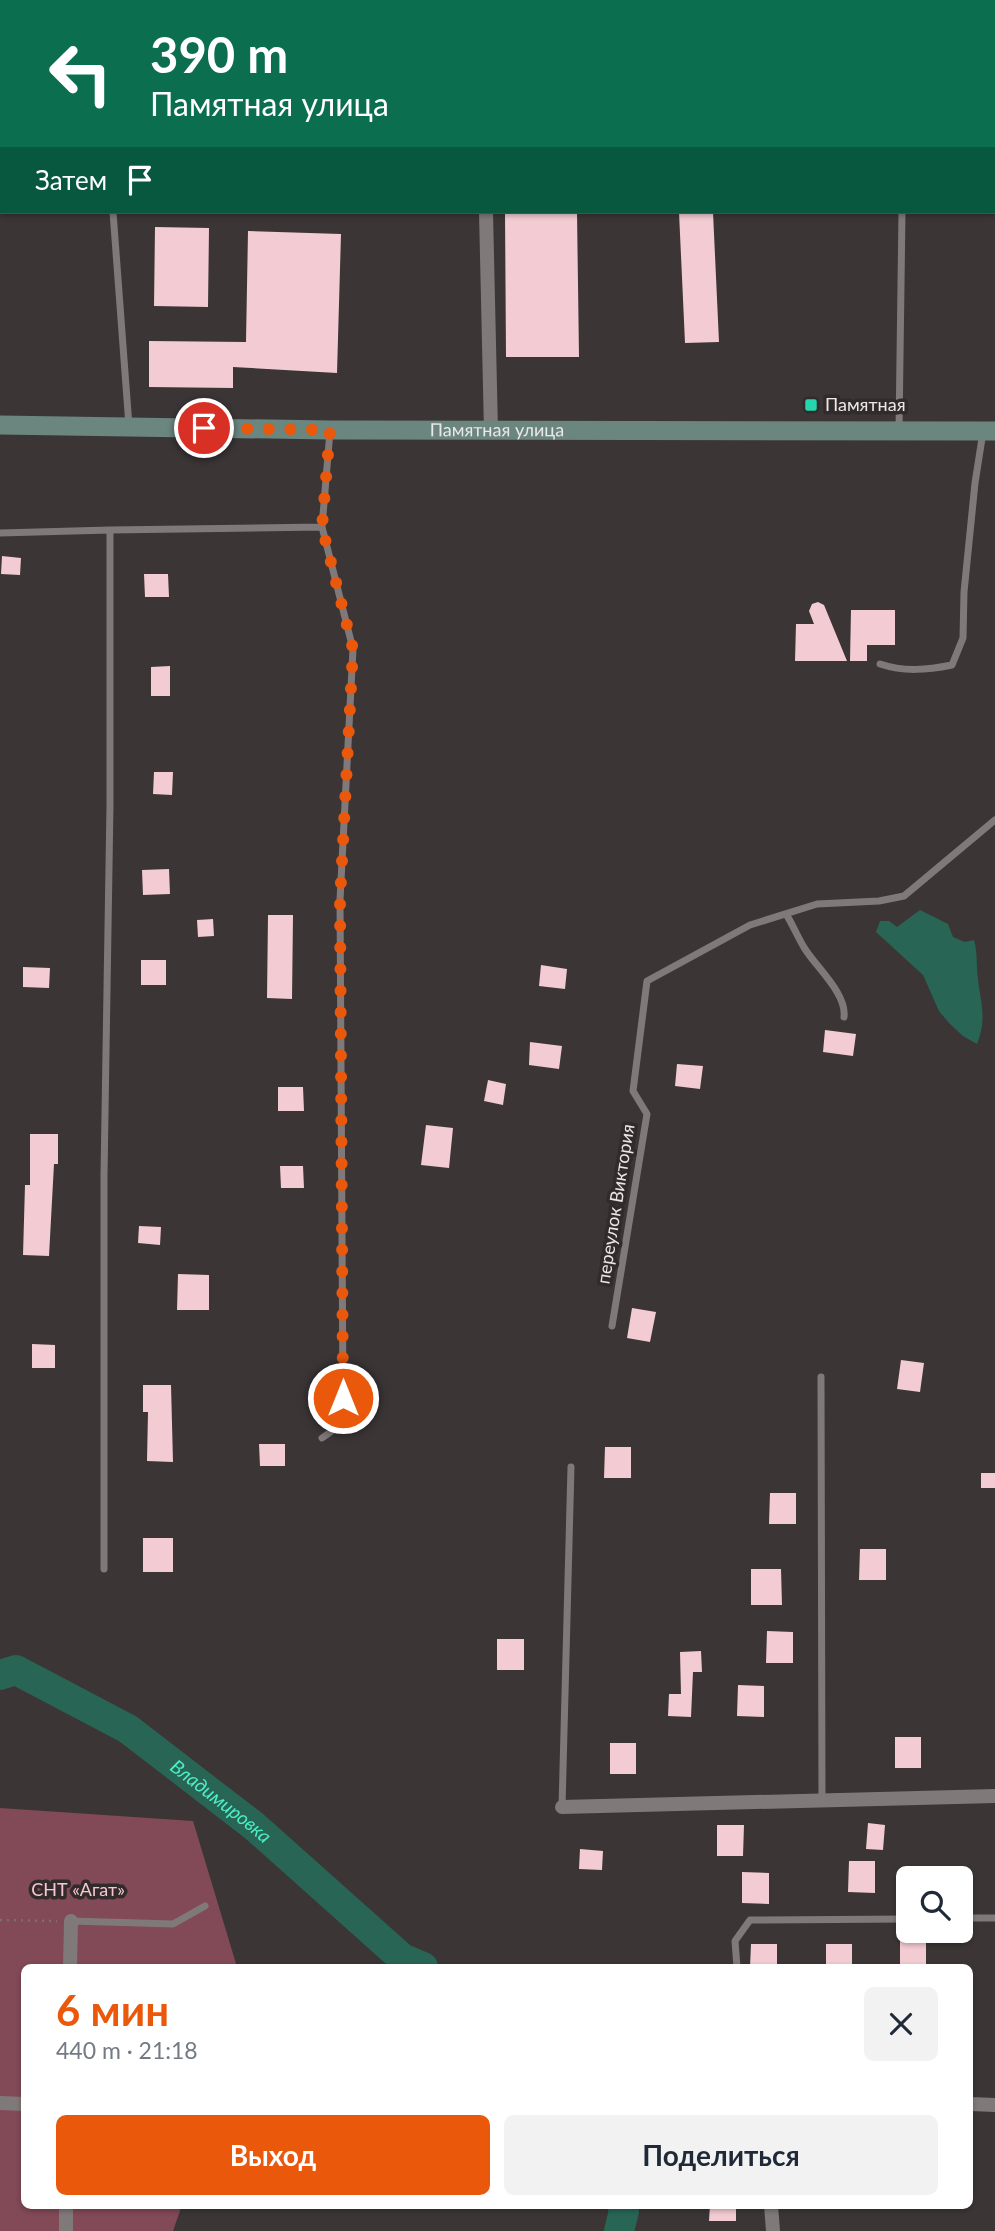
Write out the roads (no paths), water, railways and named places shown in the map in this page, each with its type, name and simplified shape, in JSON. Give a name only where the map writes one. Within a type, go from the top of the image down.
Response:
[{"type":"street","points":[[486,214],[491,431]]},
{"type":"street","name":"Памятная улица","points":[[0,425],[491,431],[989,431]]},
{"type":"street","points":[[562,1807],[995,1796]]},
{"type":"street","points":[[70,1964],[71,1921]]},
{"type":"street","points":[[0,2103],[21,2104]]},
{"type":"street","points":[[973,2104],[995,2105]]},
{"type":"street","points":[[66,2209],[66,2231]]},
{"type":"street","points":[[771,2209],[774,2231]]},
{"type":"lane","points":[[113,214],[129,426]]},
{"type":"lane","points":[[899,430],[902,214]]},
{"type":"lane","points":[[321,1438],[332,1431],[343,1398],[340,900],[353,649],[322,527],[330,430]]},
{"type":"lane","points":[[880,663],[894,668],[926,670],[952,665],[963,638],[964,592],[975,483],[989,431]]},
{"type":"lane","points":[[0,533],[322,527]]},
{"type":"lane","points":[[104,1569],[104,1203],[110,805],[110,530]]},
{"type":"lane","name":"переулок Виктория","points":[[612,1326],[647,1114],[633,1091],[647,981],[750,925],[817,904],[879,901],[904,896],[995,820]]},
{"type":"lane","points":[[786,914],[806,950],[826,975],[845,1007],[844,1017]]},
{"type":"lane","points":[[821,1377],[822,1800]]},
{"type":"lane","points":[[562,1807],[571,1468]]},
{"type":"lane","points":[[71,1921],[173,1924],[205,1906]]},
{"type":"lane","points":[[973,1918],[995,1918]]},
{"type":"lane","points":[[737,1964],[735,1941],[750,1920],[896,1919]]},
{"type":"waterway","name":"Владимировка","points":[[0,1675],[16,1670],[128,1729],[254,1826],[402,1958],[416,1964]]},
{"type":"waterway","name":"Владимировка","points":[[619,2231],[623,2209]]},
{"type":"place","name":"Памятная","points":[[811,405]]},
{"type":"park label","name":"СНТ «Агат»","points":[[78,1890]]}]
